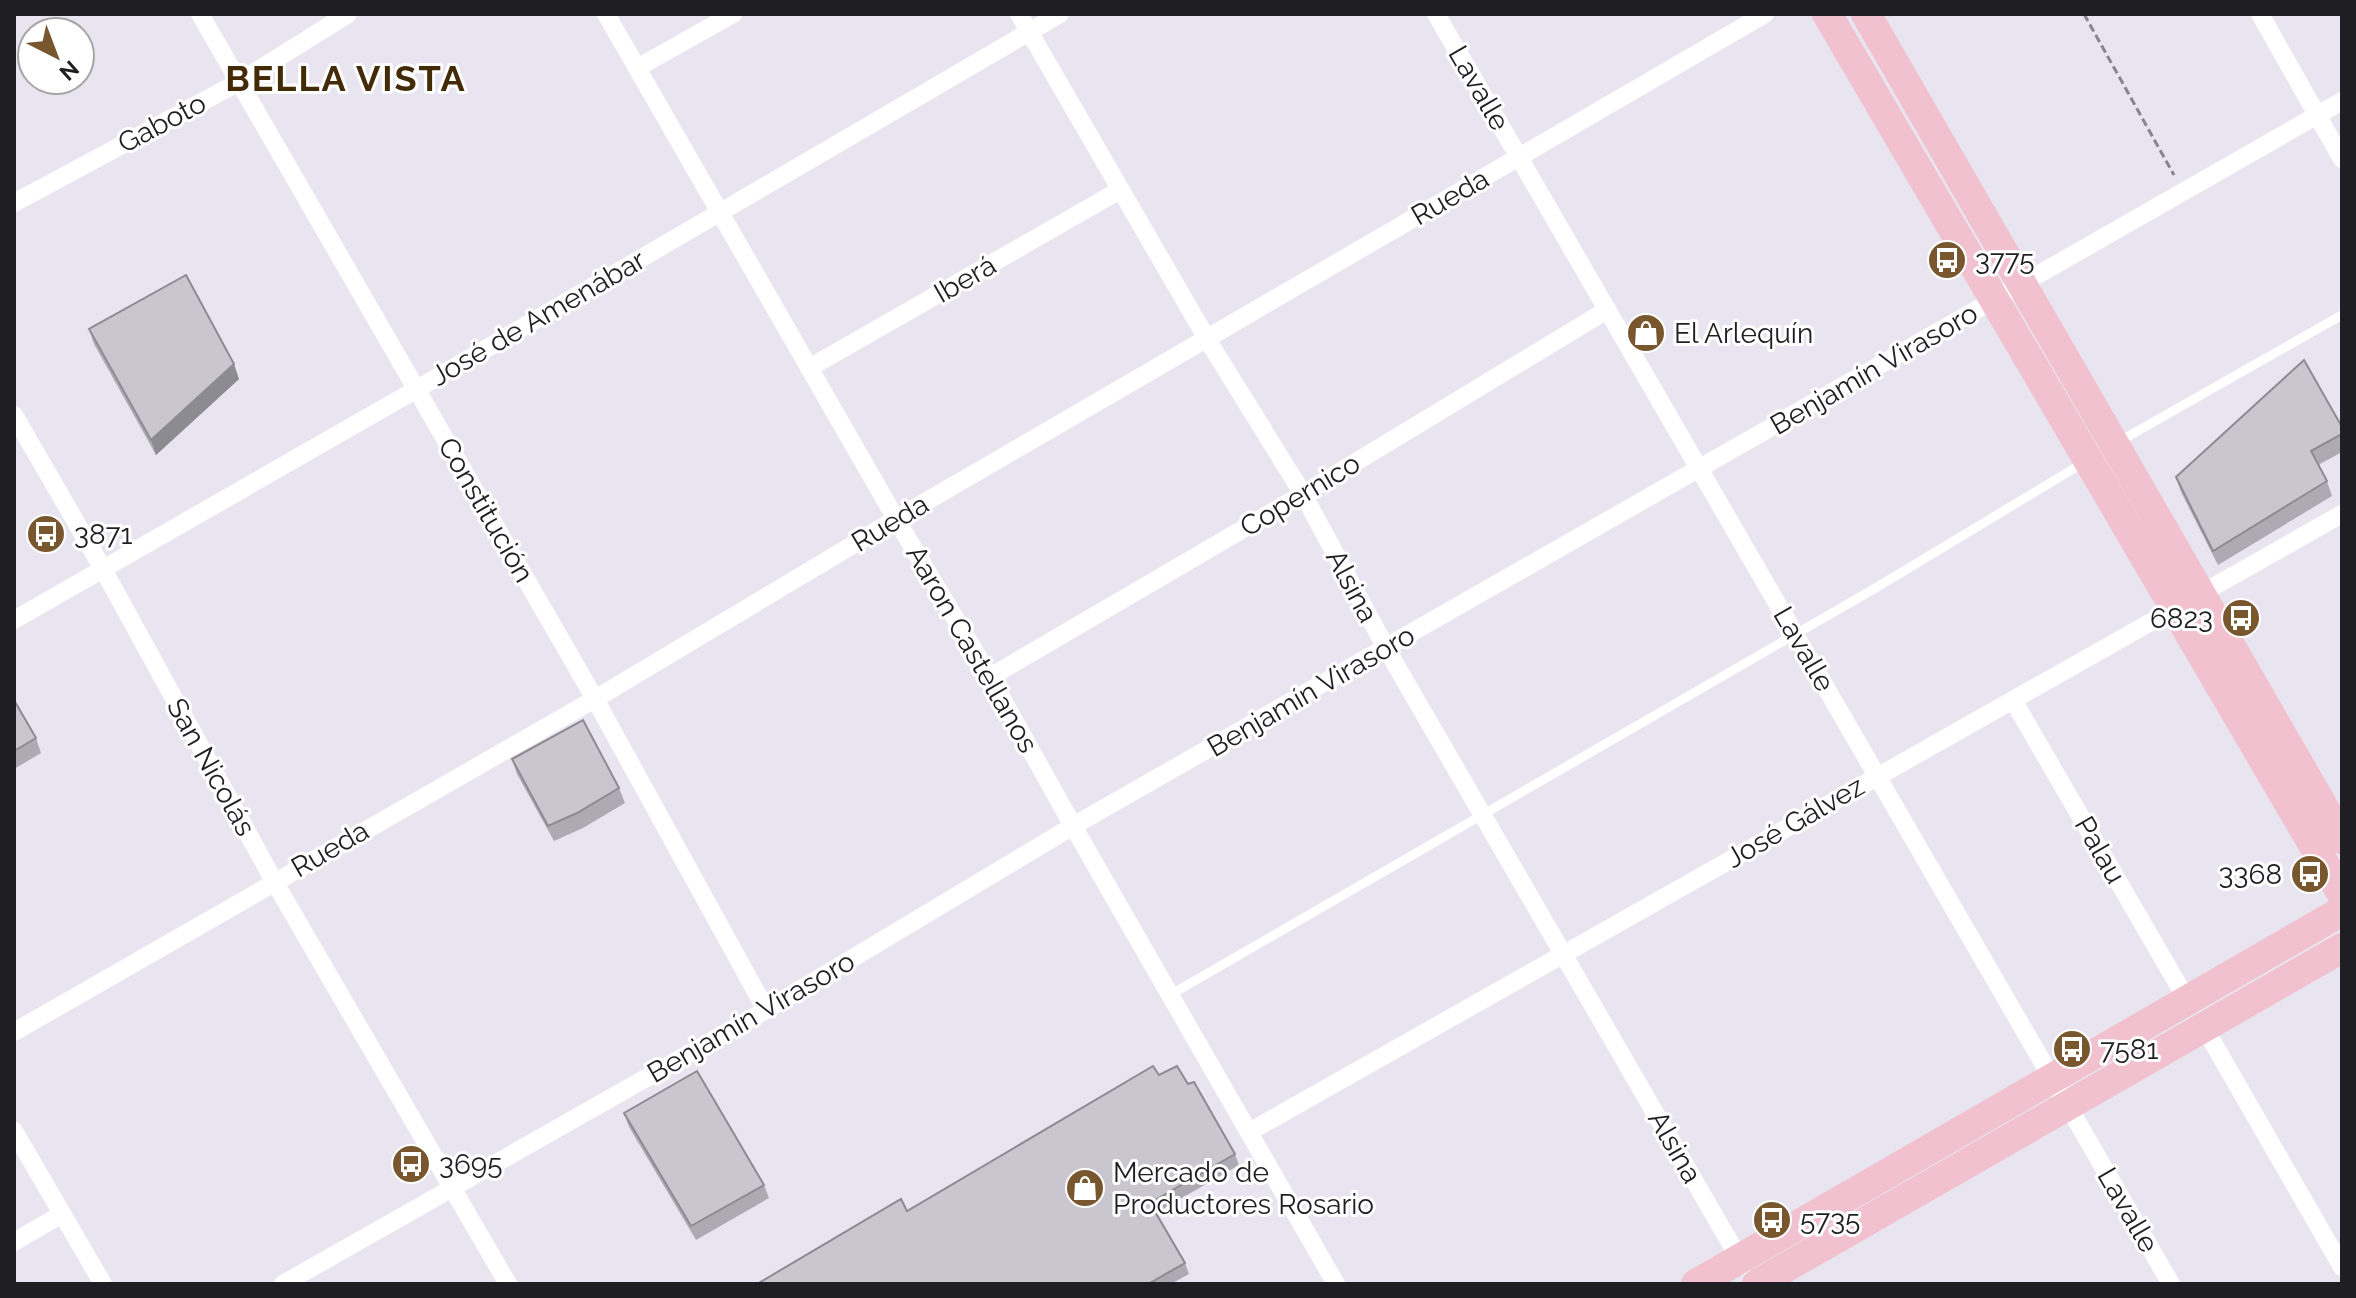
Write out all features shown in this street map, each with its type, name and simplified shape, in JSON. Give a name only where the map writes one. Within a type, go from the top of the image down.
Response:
[{"type":"main road","points":[[1827,14],[2342,894]]},
{"type":"main road","points":[[1866,14],[2342,839]]},
{"type":"main road","points":[[1750,1276],[2052,1078],[2342,911]]},
{"type":"main road","points":[[1696,1284],[1750,1276],[2068,1105],[2342,948]]},
{"type":"street","name":"Constitución","points":[[200,14],[595,699],[766,1010]]},
{"type":"street","name":"Gaboto","points":[[14,203],[239,82],[348,14]]},
{"type":"street","name":"Aaron Castellanos","points":[[606,14],[990,677],[1336,1284]]},
{"type":"street","points":[[637,68],[733,14]]},
{"type":"street","name":"Alsina","points":[[1019,14],[1207,339],[1303,494],[1386,648],[1750,1276]]},
{"type":"street","name":"José de Amenábar","points":[[14,620],[1060,14]]},
{"type":"street","name":"Lavalle","points":[[1436,14],[2171,1284]]},
{"type":"street","name":"Rueda","points":[[14,1032],[595,699],[896,519],[1765,14]]},
{"type":"street","points":[[2260,14],[2342,159]]},
{"type":"street","name":"Benjamín Virasoro","points":[[283,1284],[766,1010],[1073,826],[2342,101]]},
{"type":"street","name":"Iberá","points":[[809,368],[1120,190]]},
{"type":"street","name":"Copernico","points":[[990,677],[1303,494],[1607,310]]},
{"type":"street","name":"San Nicolás","points":[[14,415],[103,569],[274,881],[508,1284]]},
{"type":"street","name":"José Gálvez","points":[[1249,1132],[2342,514]]},
{"type":"street","name":"Palau","points":[[2013,700],[2187,1000]]},
{"type":"street","points":[[2204,1027],[2342,1267]]},
{"type":"street","points":[[14,1131],[103,1284]]},
{"type":"street","points":[[14,1242],[62,1214]]},
{"type":"lane","points":[[1170,995],[1795,634],[2087,460],[2342,315]]},
{"type":"path","points":[[2084,14],[2184,192]]},
{"type":"building","points":[[186,275],[234,364],[151,440],[89,329]]},
{"type":"building","points":[[2304,360],[2342,427],[2342,434],[2311,451],[2327,481],[2213,551],[2176,477]]},
{"type":"building","points":[[14,700],[36,738],[14,751]]},
{"type":"building","points":[[583,720],[619,788],[548,826],[512,759]]},
{"type":"building","name":"Mercado de Productores Rosario","points":[[1153,1066],[1159,1075],[1177,1066],[1188,1084],[1194,1082],[1235,1154],[1150,1203],[1185,1263],[1148,1284],[757,1284],[901,1199],[907,1211]]},
{"type":"building","points":[[697,1071],[764,1185],[691,1226],[624,1113]]},
{"type":"place","name":"3775","points":[[1947,260]]},
{"type":"place","name":"El Arlequín","points":[[1646,333]]},
{"type":"place","name":"3871","points":[[46,534]]},
{"type":"place","name":"6823","points":[[2241,618]]},
{"type":"place","name":"3368","points":[[2310,874]]},
{"type":"place","name":"7581","points":[[2072,1049]]},
{"type":"place","name":"3695","points":[[411,1164]]},
{"type":"place","name":"Mercado de Productores Rosario","points":[[1085,1188]]},
{"type":"place","name":"5735","points":[[1772,1220]]},
{"type":"district","name":"BELLA VISTA","points":[[346,78]]}]
